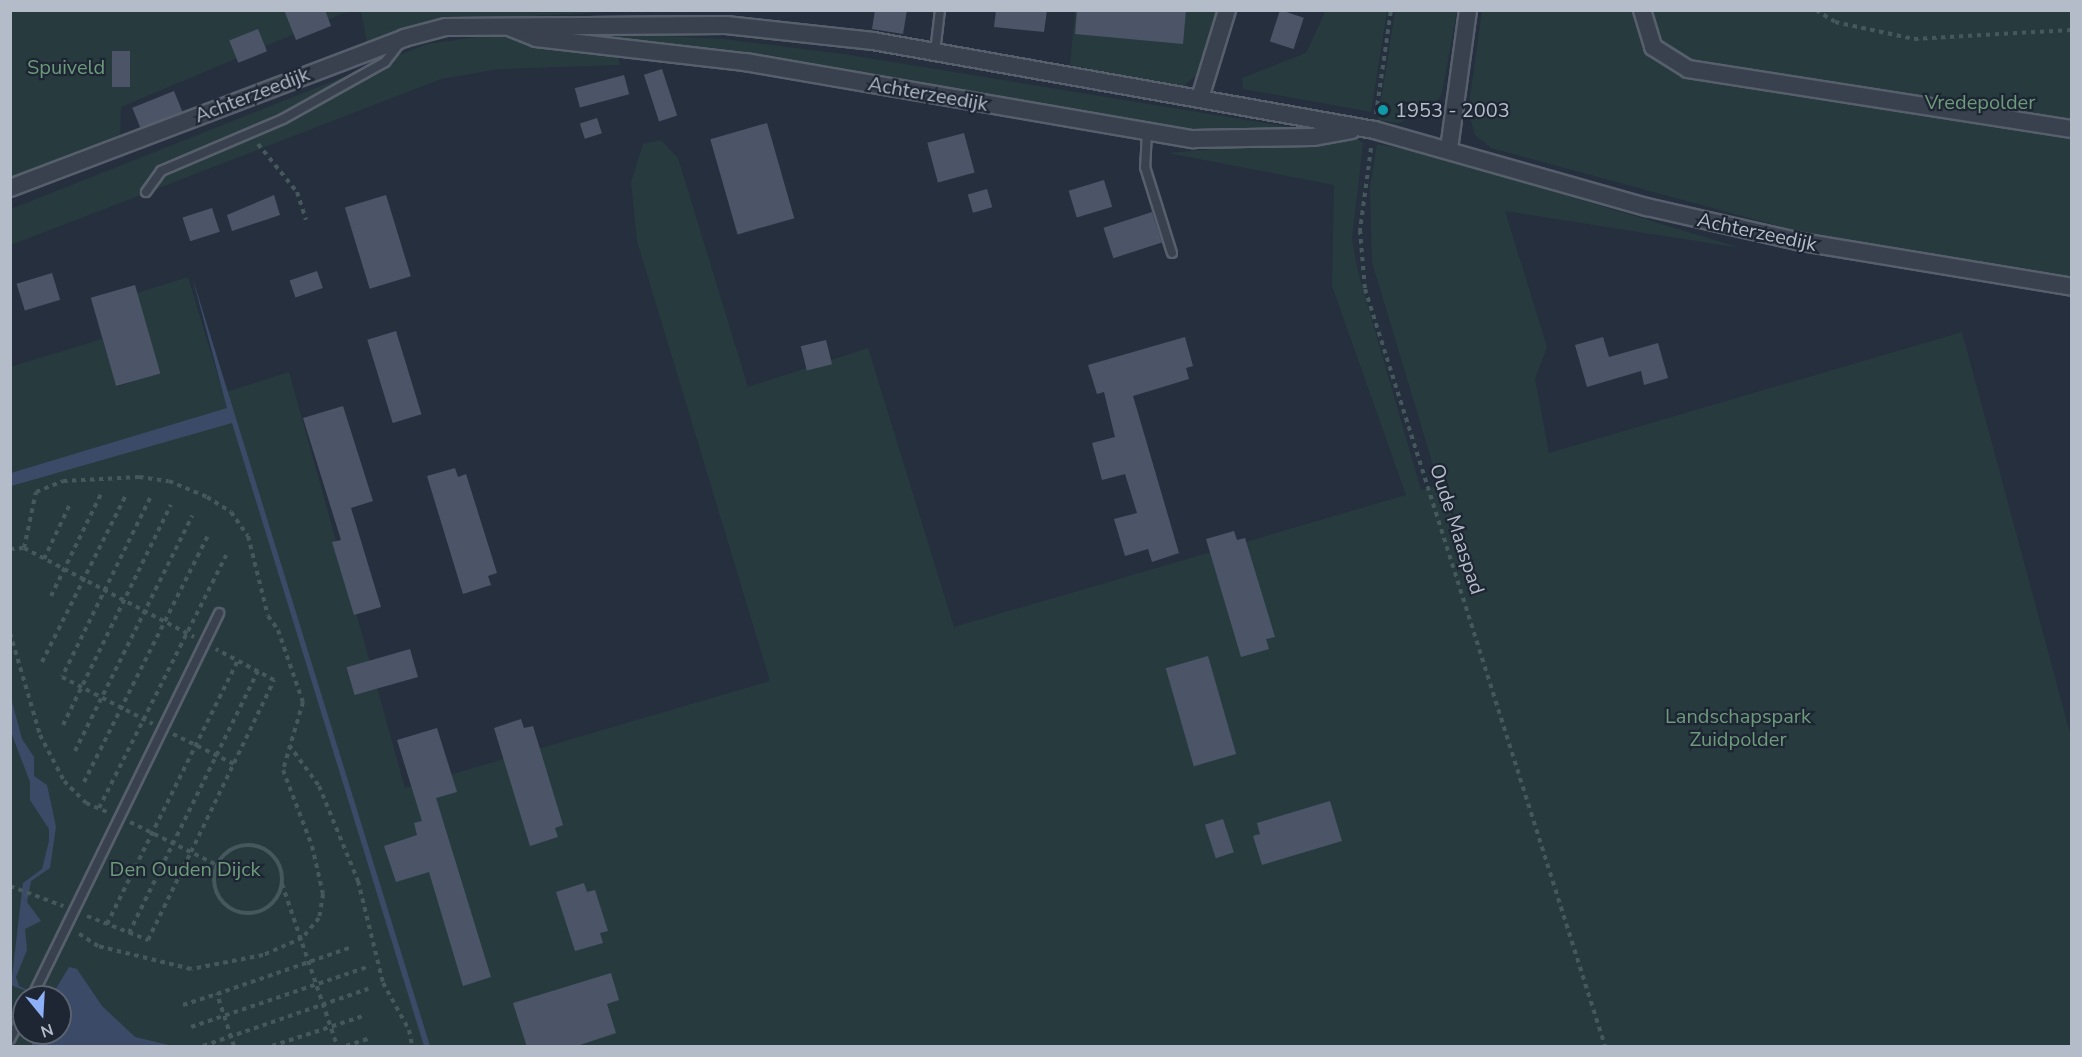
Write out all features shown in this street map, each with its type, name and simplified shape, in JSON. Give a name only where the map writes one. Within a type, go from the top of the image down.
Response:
[{"type":"street","points":[[1200,98],[1227,10]]},
{"type":"street","points":[[1449,149],[1468,10]]},
{"type":"street","points":[[1642,10],[1653,47],[1688,69],[2072,129]]},
{"type":"street","name":"Achterzeedijk","points":[[499,24],[536,38],[745,62],[1193,139],[1313,137],[1366,129]]},
{"type":"street","name":"Achterzeedijk","points":[[10,188],[404,38],[499,24],[726,25],[935,52],[1366,129],[1449,149],[1647,207],[1790,240],[2072,287]]},
{"type":"lane","points":[[935,52],[940,10]]},
{"type":"lane","points":[[146,192],[161,171],[251,133],[385,62],[404,38]]},
{"type":"lane","points":[[1147,132],[1145,167],[1172,253]]},
{"type":"lane","points":[[38,985],[219,613]]},
{"type":"path","name":"Oude Maaspad","points":[[1391,10],[1366,129],[1360,230],[1365,289],[1605,1047]]},
{"type":"path","points":[[1816,10],[1835,22],[1914,39],[2072,30]]},
{"type":"path","points":[[251,133],[297,192],[306,220]]},
{"type":"path","points":[[10,549],[24,548],[36,492],[63,481],[139,477],[169,481],[231,513],[248,536],[268,616],[278,630],[303,702],[288,744],[283,770],[312,846],[322,894],[319,918],[302,938],[263,955],[190,969],[98,946],[68,925]]},
{"type":"path","points":[[51,596],[100,494]]},
{"type":"path","points":[[42,662],[125,497]]},
{"type":"path","points":[[150,498],[62,677],[234,764]]},
{"type":"path","points":[[44,559],[70,504]]},
{"type":"path","points":[[63,725],[171,505]]},
{"type":"path","points":[[75,751],[192,516]]},
{"type":"path","points":[[84,782],[209,533]]},
{"type":"path","points":[[99,808],[226,555]]},
{"type":"path","points":[[10,633],[39,735],[64,781],[99,808],[217,865]]},
{"type":"path","points":[[107,924],[238,660]]},
{"type":"path","points":[[129,933],[258,671]]},
{"type":"path","points":[[288,744],[319,786],[358,880],[383,983],[409,1030],[412,1047]]},
{"type":"path","points":[[281,883],[271,904],[250,914],[238,912],[215,888],[217,865],[231,850],[252,846],[271,855],[302,938],[337,1047]]},
{"type":"path","points":[[10,886],[37,896]]},
{"type":"path","points":[[183,1005],[349,948]]},
{"type":"path","points":[[191,1027],[370,966]]},
{"type":"path","points":[[203,1047],[368,989]]},
{"type":"path","points":[[217,994],[234,1047]]},
{"type":"path","points":[[272,1047],[363,1016]]},
{"type":"path","points":[[346,1047],[370,1038]]},
{"type":"green space","points":[[1326,10],[1387,11],[1371,112],[1243,89],[1242,78],[1306,53]]},
{"type":"green space","name":"Spuiveld","points":[[11,11],[349,11],[121,107],[120,140],[11,185]]},
{"type":"green space","points":[[361,11],[626,11],[440,21],[367,43]]},
{"type":"green space","points":[[1075,11],[1221,11],[1206,66],[1183,87],[1070,65]]},
{"type":"green space","points":[[1395,11],[1457,11],[1442,93],[1432,109],[1398,123],[1378,120]]},
{"type":"green space","name":"Vredepolder","points":[[1482,11],[2071,11],[2071,276],[1816,236],[1491,148],[1475,135],[1468,111]]},
{"type":"green space","points":[[562,31],[724,39],[844,54],[1313,131],[1207,132],[616,45]]},
{"type":"green space","points":[[492,35],[618,55],[620,65],[499,69],[441,79],[11,245],[11,209],[427,44]]},
{"type":"green space","name":"Landschapspark Zuidpolder","points":[[1355,137],[1363,143],[1352,239],[1358,272],[1421,490],[1439,485],[1372,262],[1370,188],[1377,144],[1432,155],[1741,248],[1505,211],[1547,347],[1535,379],[1549,453],[1962,332],[2071,737],[2071,1046],[11,1046],[10,367],[102,339],[117,387],[158,373],[134,294],[188,277],[223,393],[289,372],[405,788],[770,681],[637,241],[631,182],[643,144],[661,140],[678,158],[748,387],[868,348],[954,627],[1406,495],[1332,286],[1334,185],[1168,153]]},
{"type":"water","points":[[192,276],[430,1046],[424,1046],[232,423],[11,486],[11,473],[227,408]]},
{"type":"water","points":[[11,698],[22,739],[34,757],[34,776],[47,785],[56,827],[50,868],[31,881],[27,902],[41,921],[25,929],[27,950],[16,977],[19,985],[12,985],[11,985],[23,883],[42,869],[49,841],[49,829],[30,800],[30,782],[11,732]]},
{"type":"water","points":[[69,967],[77,969],[102,1006],[135,1037],[173,1046],[32,1046],[72,1045],[72,985],[58,985]]},
{"type":"building","points":[[284,10],[325,10],[331,26],[296,40]]},
{"type":"building","points":[[875,10],[907,10],[903,34],[872,29]]},
{"type":"building","points":[[996,10],[1047,10],[1044,32],[994,27]]},
{"type":"building","points":[[1077,10],[1186,10],[1183,44],[1075,34]]},
{"type":"building","points":[[1280,10],[1304,18],[1294,49],[1270,41]]},
{"type":"building","points":[[258,29],[267,51],[238,63],[229,41]]},
{"type":"building","points":[[112,51],[130,51],[130,87],[112,87]]},
{"type":"building","points":[[662,69],[677,116],[659,121],[644,75]]},
{"type":"building","points":[[624,75],[629,94],[580,108],[575,88]]},
{"type":"building","points":[[174,91],[182,111],[141,128],[132,108]]},
{"type":"building","points":[[597,118],[602,133],[585,139],[580,124]]},
{"type":"building","points":[[767,123],[794,218],[738,234],[710,139]]},
{"type":"building","points":[[964,133],[975,173],[938,182],[927,143]]},
{"type":"building","points":[[1104,180],[1112,207],[1077,218],[1069,191]]},
{"type":"building","points":[[987,189],[992,207],[973,213],[968,195]]},
{"type":"building","points":[[274,195],[280,215],[232,231],[227,215]]},
{"type":"building","points":[[386,195],[411,276],[370,289],[345,208]]},
{"type":"building","points":[[212,208],[220,232],[190,241],[183,218]]},
{"type":"building","points":[[1152,212],[1162,242],[1113,258],[1103,228]]},
{"type":"building","points":[[317,271],[323,288],[295,297],[290,280]]},
{"type":"building","points":[[52,273],[60,300],[25,311],[17,284]]},
{"type":"building","points":[[135,285],[160,373],[116,386],[91,298]]},
{"type":"building","points":[[396,331],[421,414],[393,423],[367,340]]},
{"type":"building","points":[[1185,337],[1193,366],[1186,368],[1189,379],[1133,396],[1179,553],[1152,562],[1148,549],[1125,556],[1114,519],[1137,513],[1125,474],[1102,480],[1092,443],[1115,437],[1104,392],[1097,394],[1088,365]]},
{"type":"building","points":[[1603,337],[1609,357],[1658,343],[1668,378],[1644,385],[1641,371],[1587,387],[1575,345]]},
{"type":"building","points":[[826,340],[832,364],[807,371],[801,346]]},
{"type":"building","points":[[343,406],[373,501],[351,508],[381,607],[354,615],[332,542],[341,540],[303,418]]},
{"type":"building","points":[[455,468],[458,477],[466,474],[497,573],[488,576],[491,585],[463,594],[427,476]]},
{"type":"building","points":[[1234,531],[1237,540],[1245,538],[1275,637],[1266,639],[1269,649],[1241,657],[1206,539]]},
{"type":"building","points":[[410,649],[418,677],[355,695],[347,667]]},
{"type":"building","points":[[1208,656],[1236,754],[1194,766],[1166,668]]},
{"type":"building","points":[[521,719],[524,728],[533,726],[563,825],[555,828],[558,837],[530,846],[494,728]]},
{"type":"building","points":[[437,728],[457,792],[436,798],[491,977],[463,986],[429,872],[396,882],[384,846],[417,835],[414,823],[422,821],[397,740]]},
{"type":"building","points":[[1330,801],[1342,841],[1262,865],[1253,836],[1260,834],[1257,823]]},
{"type":"building","points":[[1223,819],[1234,852],[1216,858],[1205,825]]},
{"type":"building","points":[[584,883],[587,892],[595,890],[608,931],[600,933],[603,943],[575,951],[556,892]]},
{"type":"building","points":[[611,973],[619,1000],[607,1004],[616,1033],[574,1047],[527,1047],[513,1003]]},
{"type":"place","name":"1953 - 2003","points":[[1383,110]]},
{"type":"park label","name":"Den Ouden Dijck","points":[[185,869]]}]
